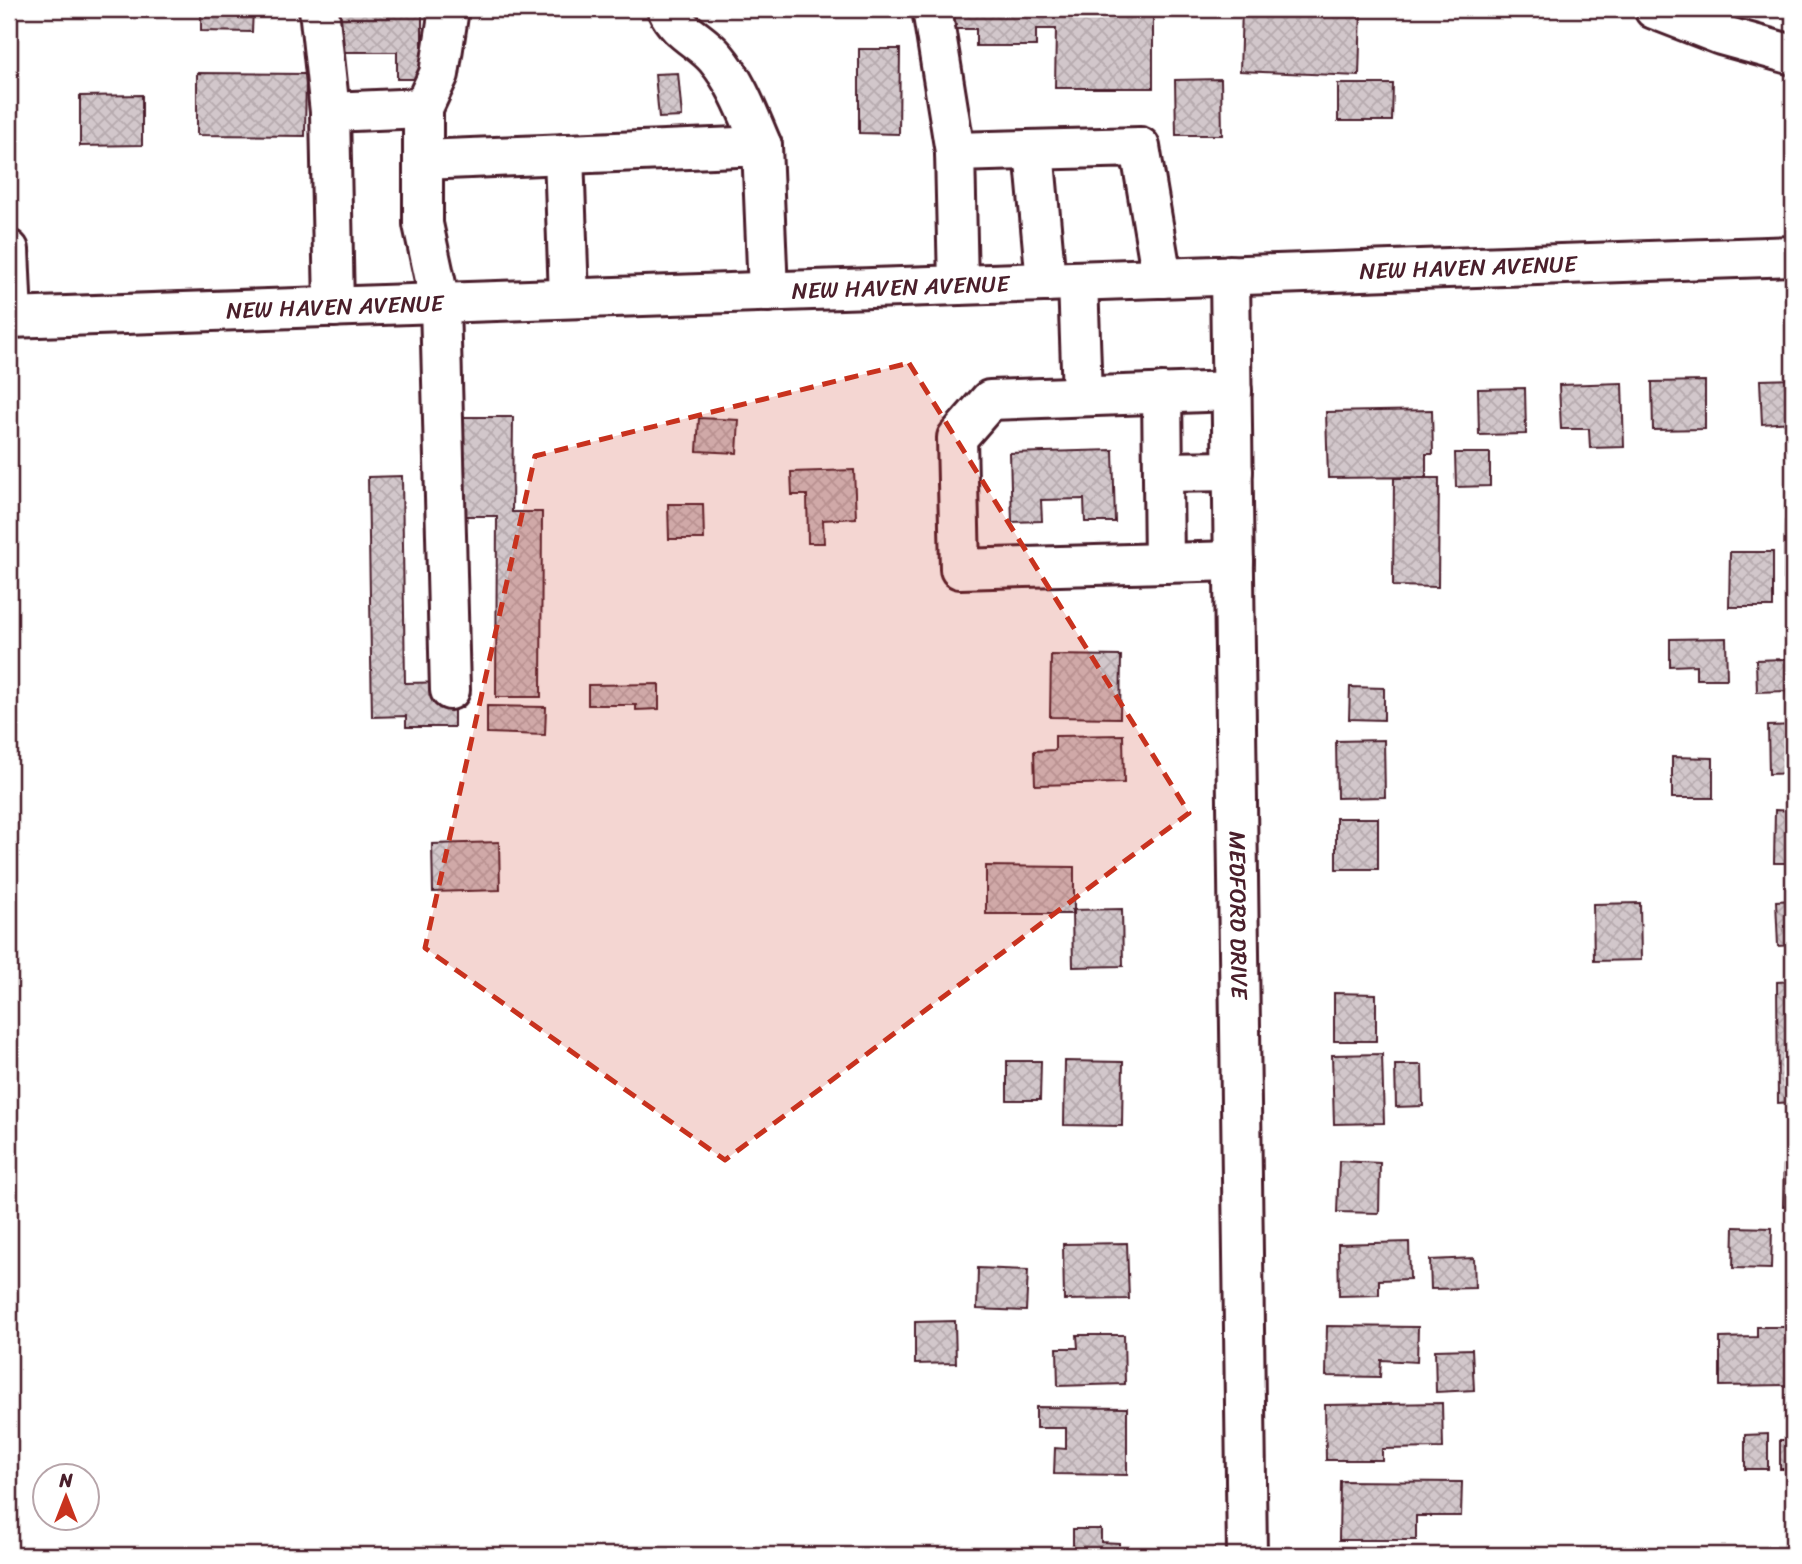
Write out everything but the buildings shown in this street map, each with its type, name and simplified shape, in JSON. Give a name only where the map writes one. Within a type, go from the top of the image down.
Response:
[{"type":"main road","points":[[319,9],[330,112],[334,307]]},
{"type":"main road","points":[[449,9],[439,75],[423,108],[423,224],[440,303],[450,690]]},
{"type":"main road","points":[[667,9],[672,21],[715,57],[737,88],[762,146],[768,292]]},
{"type":"main road","points":[[932,9],[954,152],[958,285]]},
{"type":"main road","points":[[1654,9],[1721,35],[1793,55]]},
{"type":"main road","points":[[330,112],[423,108]]},
{"type":"main road","points":[[423,160],[762,146]]},
{"type":"main road","points":[[954,152],[1140,147],[1161,278]]},
{"type":"main road","points":[[1034,150],[1062,281],[1082,396]]},
{"type":"main road","points":[[564,155],[569,298]]},
{"type":"main road","points":[[9,250],[10,318]]},
{"type":"main road","name":"NEW HAVEN AVENUE","points":[[10,318],[1793,256]]},
{"type":"main road","name":"MEDFORD DRIVE","points":[[1230,275],[1247,1555]]},
{"type":"main road","points":[[1232,391],[990,400],[957,438],[960,569],[1234,561]]},
{"type":"main road","points":[[1162,393],[1164,563]]},
{"type":"main road","points":[[1163,472],[1233,471]]},
{"type":"highlighted area","points":[[909,363],[1189,813],[725,1160],[425,948],[535,456]]}]
